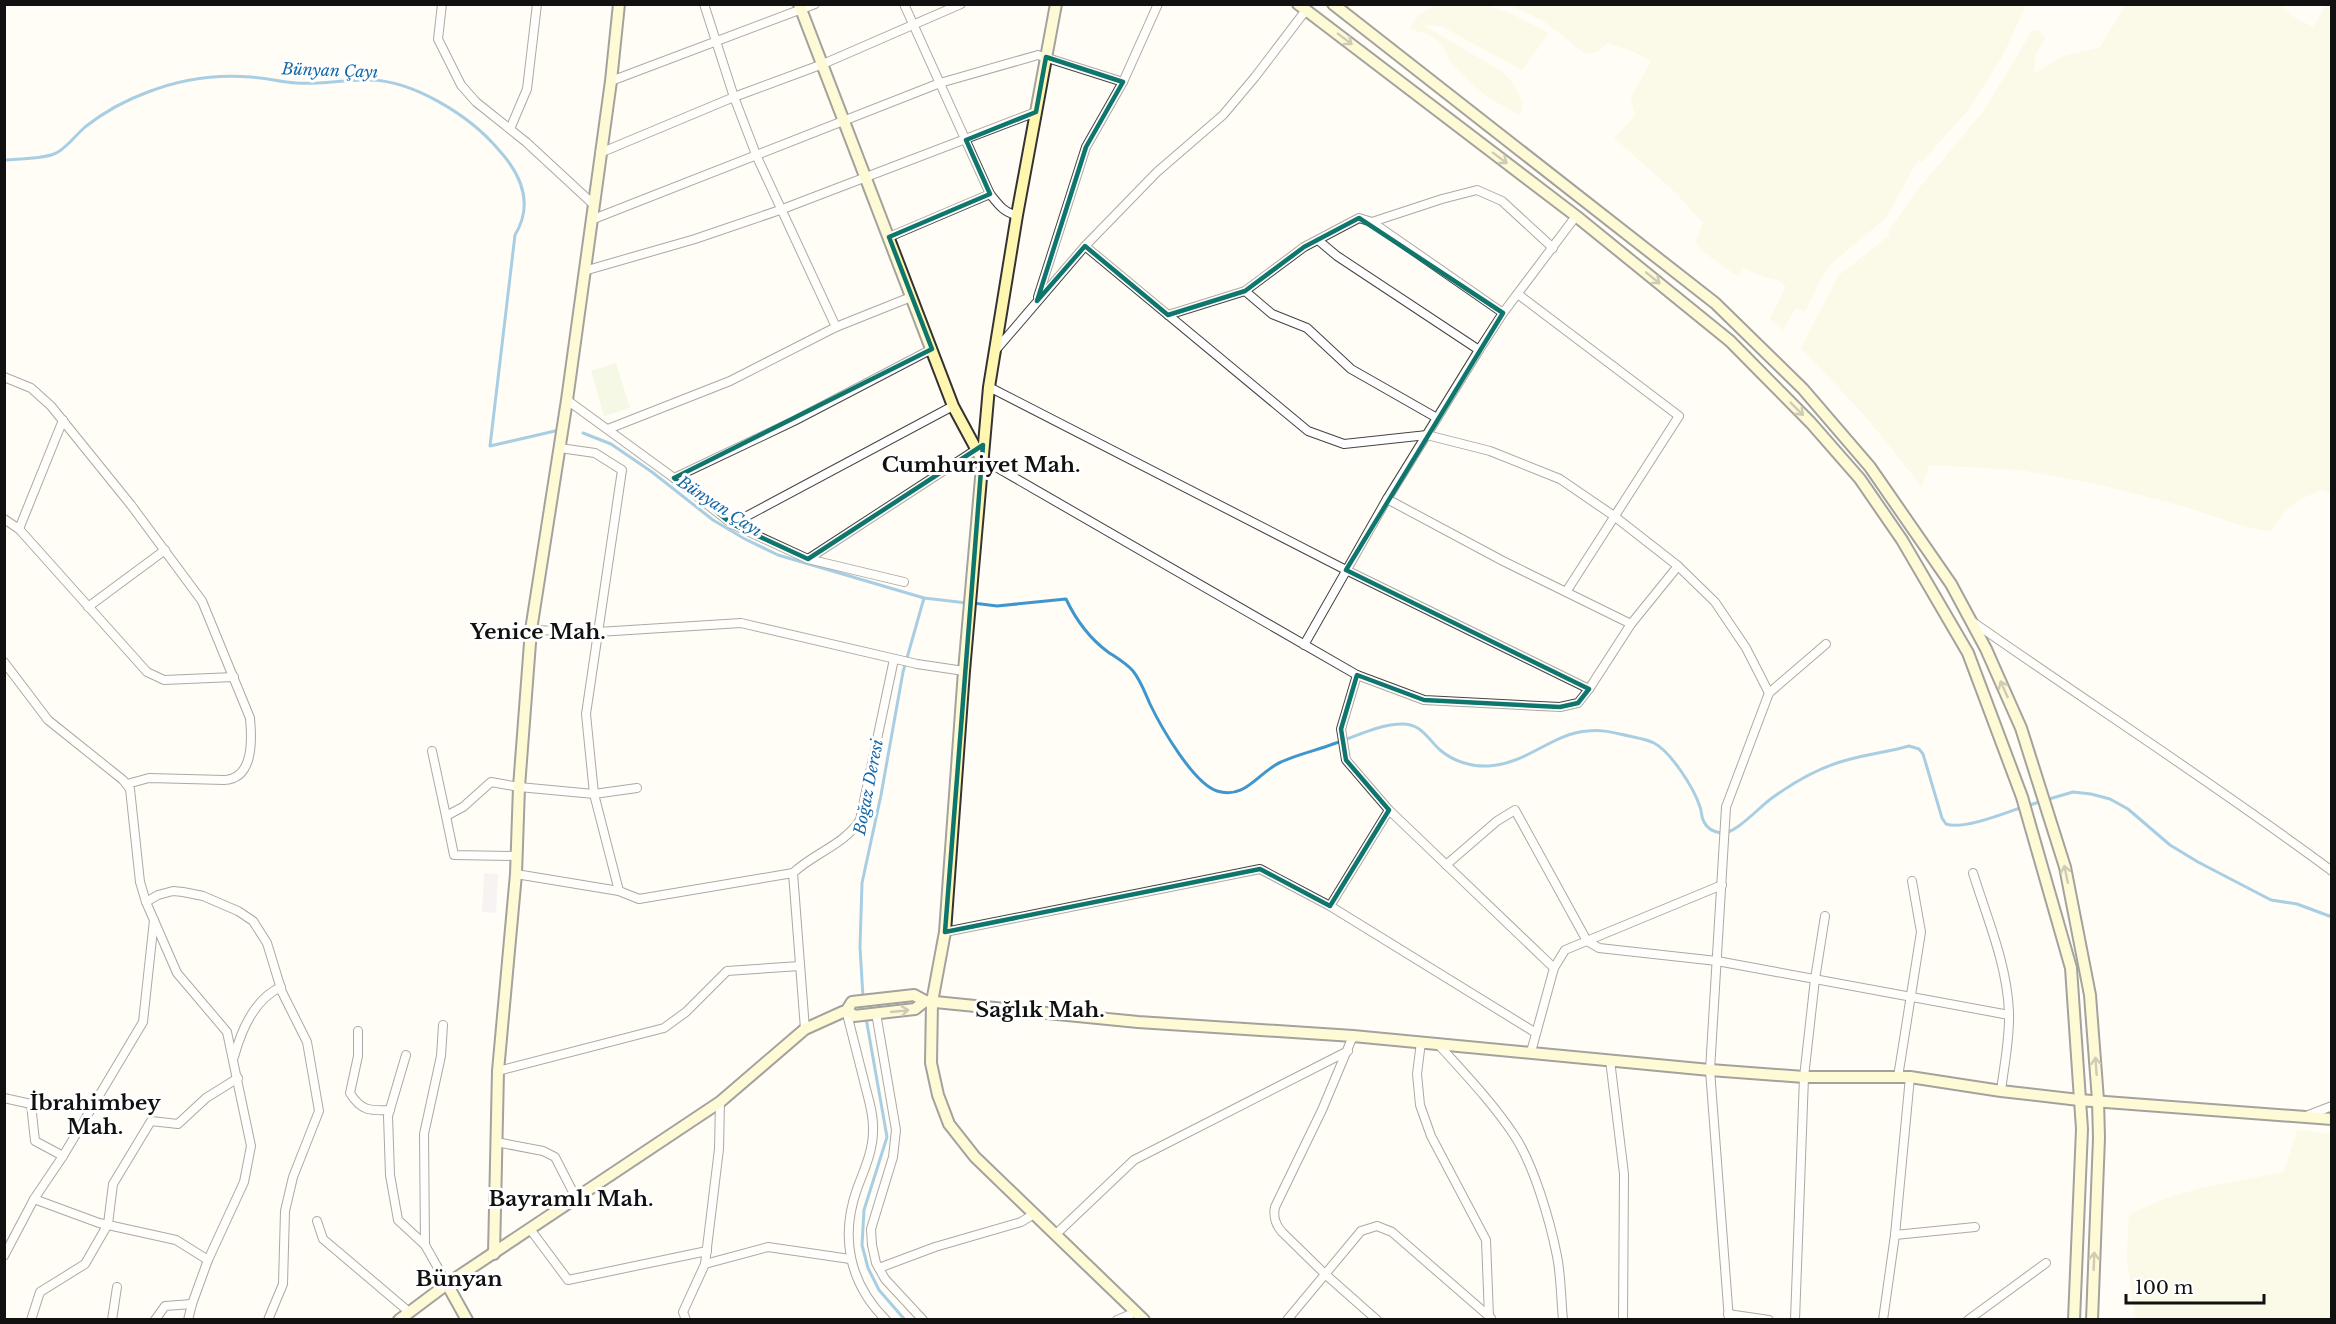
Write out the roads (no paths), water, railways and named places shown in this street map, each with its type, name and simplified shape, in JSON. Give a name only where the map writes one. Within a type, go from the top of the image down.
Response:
[{"type":"street","points":[[442,4],[438,39],[453,71],[476,102],[510,129],[594,204]]},
{"type":"street","points":[[510,129],[527,89],[537,4]]},
{"type":"street","points":[[704,4],[734,97],[757,157],[836,327]]},
{"type":"street","points":[[611,81],[716,42],[800,7],[815,4]]},
{"type":"street","points":[[904,4],[990,194],[999,206],[1010,214],[1017,215]]},
{"type":"street","points":[[600,153],[734,97],[823,64],[915,26],[961,4]]},
{"type":"street","points":[[1056,4],[1017,215],[979,454],[945,932],[928,1002],[931,1063],[938,1095],[949,1124],[975,1156],[1140,1316]]},
{"type":"street","points":[[1037,301],[1086,147],[1123,82],[1158,4]]},
{"type":"street","points":[[1333,4],[1715,303],[1803,389],[1870,467],[1951,584],[1986,649],[2021,728],[2065,867],[2090,995],[2098,1100],[2092,1320]]},
{"type":"street","points":[[494,1254],[498,1071],[516,874],[519,787],[531,630],[564,421],[621,5]]},
{"type":"street","points":[[800,7],[954,406],[979,454],[1357,675],[1424,700],[1560,707],[1578,703],[1631,624],[1678,566]]},
{"type":"street","points":[[994,352],[1085,246],[1157,172],[1223,115],[1256,77],[1302,7],[1576,216],[1730,341],[1811,423],[1860,479],[1902,540],[1968,654],[2022,796],[2071,968],[2082,1129],[2074,1320]]},
{"type":"street","points":[[591,220],[757,157],[940,83],[1038,55],[1123,82]]},
{"type":"street","points":[[584,271],[695,239],[780,210],[1036,112]]},
{"type":"street","points":[[1372,222],[1477,190],[1502,201],[1553,248]]},
{"type":"street","points":[[889,237],[990,194]]},
{"type":"street","points":[[1304,645],[1387,499],[1479,350],[1503,313],[1519,295],[1576,216]]},
{"type":"street","points":[[1168,315],[1245,291],[1304,247],[1359,218],[1372,222],[1503,313]]},
{"type":"street","points":[[1318,240],[1337,256],[1479,350]]},
{"type":"street","points":[[1085,246],[1308,431],[1344,444],[1427,435],[1490,451],[1560,479],[1614,516],[1678,566],[1715,602],[1746,648],[1768,693]]},
{"type":"street","points":[[1245,291],[1272,314],[1307,328],[1351,369],[1437,418]]},
{"type":"street","points":[[1519,295],[1679,416],[1566,592]]},
{"type":"street","points":[[608,429],[730,381],[836,327],[911,297]]},
{"type":"street","points":[[674,478],[794,421],[932,349]]},
{"type":"street","points":[[4,377],[38,393],[63,420],[202,601],[250,718],[252,732],[248,763],[241,772],[229,780],[149,778],[126,784]]},
{"type":"street","points":[[989,387],[1346,570],[1589,689]]},
{"type":"street","points":[[567,400],[674,478],[732,524],[808,559],[904,582]]},
{"type":"street","points":[[732,524],[954,406]]},
{"type":"street","points":[[19,529],[63,420]]},
{"type":"street","points":[[560,447],[595,453],[622,470],[586,714],[594,794],[619,891]]},
{"type":"street","points":[[808,559],[979,454]]},
{"type":"street","points":[[1387,499],[1631,624]]},
{"type":"street","points":[[4,519],[19,529],[144,670],[164,680],[234,677]]},
{"type":"street","points":[[88,607],[165,550]]},
{"type":"street","points":[[1971,620],[2106,715],[2208,782],[2331,872]]},
{"type":"street","points":[[531,630],[598,632],[741,622],[917,664],[964,671]]},
{"type":"street","points":[[1769,1320],[1728,1317],[1710,1070],[1726,807],[1768,693],[1826,644]]},
{"type":"street","points":[[516,874],[619,891],[639,899],[793,873],[854,830],[860,820],[896,659]]},
{"type":"street","points":[[4,662],[48,720],[126,784],[132,797],[138,866],[146,902],[177,973],[227,1032],[250,1146],[244,1182],[208,1260],[188,1320]]},
{"type":"street","points":[[1357,675],[1341,729],[1346,760],[1389,810],[1554,968]]},
{"type":"street","points":[[432,751],[454,855],[517,856]]},
{"type":"street","points":[[446,816],[463,807],[491,782],[594,794],[637,788]]},
{"type":"street","points":[[1330,906],[1389,810]]},
{"type":"street","points":[[1446,865],[1497,821],[1515,810],[1587,941],[1599,948],[1717,961],[2009,1015]]},
{"type":"street","points":[[945,932],[1260,869],[1330,906],[1536,1033]]},
{"type":"street","points":[[793,873],[805,1029]]},
{"type":"street","points":[[1973,873],[2001,962],[2009,1015],[2001,1091]]},
{"type":"street","points":[[1898,1077],[1921,932],[1912,881]]},
{"type":"street","points":[[1531,1052],[1554,968],[1565,950],[1722,885]]},
{"type":"street","points":[[146,902],[172,891],[183,892],[203,896],[238,911],[253,921],[267,943],[281,987],[307,1042],[319,1111],[290,1188],[285,1211],[283,1284],[268,1320]]},
{"type":"street","points":[[1795,1320],[1804,1077],[1825,916]]},
{"type":"street","points":[[4,1256],[34,1199],[143,1022],[154,919]]},
{"type":"street","points":[[498,1071],[664,1028],[686,1012],[727,971],[800,966]]},
{"type":"street","points":[[233,1059],[250,1018],[266,996],[281,987]]},
{"type":"street","points":[[317,1221],[323,1239],[404,1316],[447,1284],[720,1102],[805,1029],[871,1000],[914,995],[928,1002],[1138,1022],[1353,1036],[1804,1077],[1910,1077],[2079,1100],[2331,1119]]},
{"type":"street","points":[[850,1009],[874,1014],[915,1009],[928,1002]]},
{"type":"street","points":[[850,1009],[873,1124],[872,1147],[849,1215],[850,1259],[862,1290],[886,1320]]},
{"type":"street","points":[[874,1014],[896,1130],[893,1157],[871,1229],[872,1245],[879,1268],[890,1287],[923,1320]]},
{"type":"street","points":[[425,1245],[424,1134],[441,1056],[443,1025]]},
{"type":"street","points":[[358,1031],[358,1056],[350,1093],[356,1104],[365,1110],[390,1110]]},
{"type":"street","points":[[1353,1036],[1274,1214],[1277,1227],[1325,1275],[1377,1320]]},
{"type":"street","points":[[1421,1042],[1417,1074],[1420,1105],[1431,1136],[1486,1240],[1491,1318]]},
{"type":"street","points":[[1438,1044],[1492,1106],[1515,1137],[1528,1164],[1557,1257],[1563,1320]]},
{"type":"street","points":[[1055,1234],[1134,1160],[1348,1051]]},
{"type":"street","points":[[406,1055],[390,1110],[390,1175],[398,1220],[425,1245],[467,1320]]},
{"type":"street","points":[[1610,1060],[1624,1174],[1623,1320]]},
{"type":"street","points":[[1883,1320],[1895,1235],[1910,1077]]},
{"type":"street","points":[[31,1320],[40,1292],[59,1278],[85,1264],[108,1224],[113,1184],[151,1121],[178,1124],[206,1098],[238,1078]]},
{"type":"street","points":[[4,1098],[31,1104],[35,1141],[63,1155]]},
{"type":"street","points":[[686,1320],[683,1312],[705,1263],[707,1251],[719,1149],[720,1102]]},
{"type":"street","points":[[2304,1117],[2331,1106]]},
{"type":"street","points":[[496,1142],[543,1151],[555,1157],[576,1198]]},
{"type":"street","points":[[34,1199],[99,1223],[176,1240],[208,1260]]},
{"type":"street","points":[[879,1268],[935,1246],[1021,1222],[1034,1214]]},
{"type":"street","points":[[1287,1320],[1361,1231],[1377,1226],[1385,1228],[1491,1318]]},
{"type":"street","points":[[1895,1235],[1975,1227]]},
{"type":"street","points":[[530,1229],[568,1280],[707,1251]]},
{"type":"street","points":[[705,1263],[768,1247],[850,1259]]},
{"type":"street","points":[[1968,1320],[2046,1263]]},
{"type":"street","points":[[112,1320],[117,1287]]},
{"type":"street","points":[[155,1320],[165,1306],[192,1304]]},
{"type":"street","points":[[1117,1320],[1140,1316]]},
{"type":"waterway","name":"Bünyan Çayı","points":[[4,160],[47,156],[58,152],[85,127],[107,111],[140,95],[199,78],[238,76],[305,83],[369,80],[404,86],[422,93],[440,102],[472,124],[486,137],[513,169],[522,190],[524,212],[515,235],[490,446],[555,431]]},
{"type":"waterway","name":"Bünyan Çayı","points":[[583,433],[611,444],[652,472],[713,520],[778,555],[924,598],[967,603]]},
{"type":"waterway","name":"Boğaz Deresi","points":[[863,997],[860,947],[862,883],[881,795],[903,672],[924,598]]},
{"type":"waterway","points":[[973,603],[997,606],[1066,599],[1089,635],[1133,671],[1162,726],[1188,766],[1208,786],[1227,793],[1244,788],[1273,766],[1288,759],[1377,728],[1402,724],[1415,726],[1424,732],[1440,750],[1451,757],[1482,766],[1516,760],[1574,733],[1598,731],[1648,740],[1668,754],[1693,790],[1705,824],[1721,833],[1733,830],[1780,792],[1817,771],[1855,758],[1909,746],[1919,749],[1923,754],[1942,818],[1946,824],[1972,823],[2020,808]]},
{"type":"waterway","points":[[2049,799],[2073,792],[2110,799],[2128,809],[2170,845],[2198,862],[2271,900],[2297,904],[2332,917]]},
{"type":"waterway","points":[[2030,805],[2039,802]]},
{"type":"waterway","name":"Boğaz Deresi","points":[[866,1018],[887,1137],[864,1210],[862,1245],[868,1268],[879,1290],[905,1320]]},
{"type":"district","name":"Cumhuriyet Mah.","points":[[981,465]]},
{"type":"district","name":"Yenice Mah.","points":[[538,632]]},
{"type":"district","name":"Sağlık Mah.","points":[[1040,1010]]},
{"type":"district","name":"İbrahimbey Mah.","points":[[95,1115]]},
{"type":"district","name":"Bayramlı Mah.","points":[[571,1199]]},
{"type":"district","name":"Bünyan","points":[[459,1279]]}]
